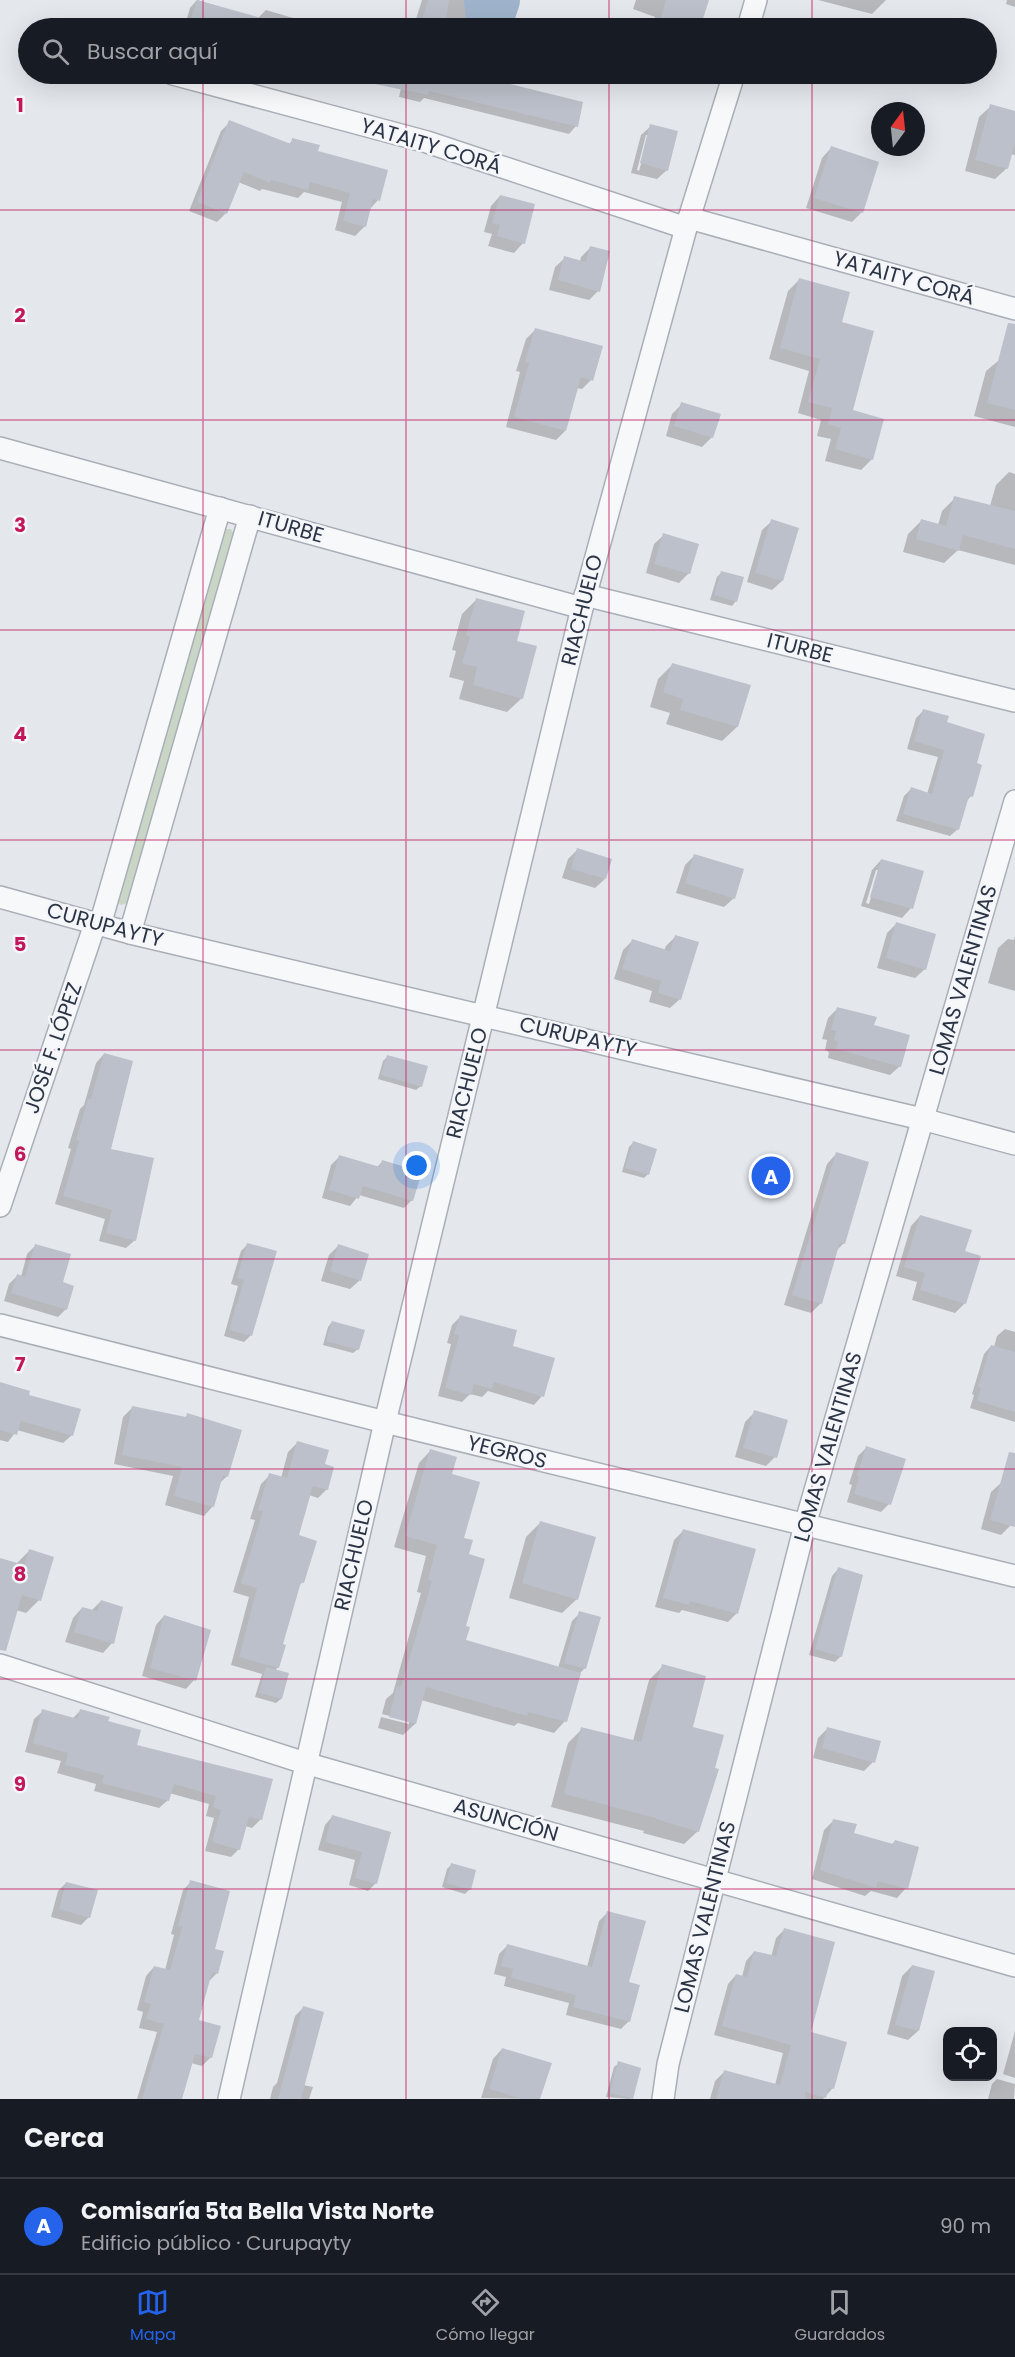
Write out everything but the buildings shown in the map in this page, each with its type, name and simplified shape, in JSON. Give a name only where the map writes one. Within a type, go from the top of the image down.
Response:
[{"type":"street","points":[[751,18],[756,0]]},
{"type":"street","name":"YATAITY CORÁ","points":[[210,84],[427,142],[687,223],[1015,309]]},
{"type":"street","name":"RIACHUELO","points":[[229,2099],[384,1422],[584,602],[687,223],[731,84]]},
{"type":"street","name":"ITURBE","points":[[0,448],[250,516],[584,602],[1015,701]]},
{"type":"street","name":"JOSÉ F. LÓPEZ","points":[[0,1206],[97,925],[220,508]]},
{"type":"street","points":[[130,933],[250,516]]},
{"type":"street","name":"LOMAS VALENTINAS","points":[[663,2099],[668,2064],[805,1525],[1015,801]]},
{"type":"street","name":"CURUPAYTY","points":[[0,897],[97,925],[922,1119],[1015,1144]]},
{"type":"street","name":"YEGROS","points":[[0,1325],[384,1422],[1015,1576]]},
{"type":"street","name":"ASUNCIÓN","points":[[0,1665],[305,1763],[1015,1966]]},
{"type":"green space","points":[[226,529],[231,529],[234,534],[128,903],[120,905],[118,900]]},
{"type":"waterway","points":[[488,0],[490,17],[496,0]]},
{"type":"waterway","points":[[490,17],[494,0]]},
{"type":"place","name":"Comisaría 5ta Bella Vista Norte","points":[[771,1176]]}]
